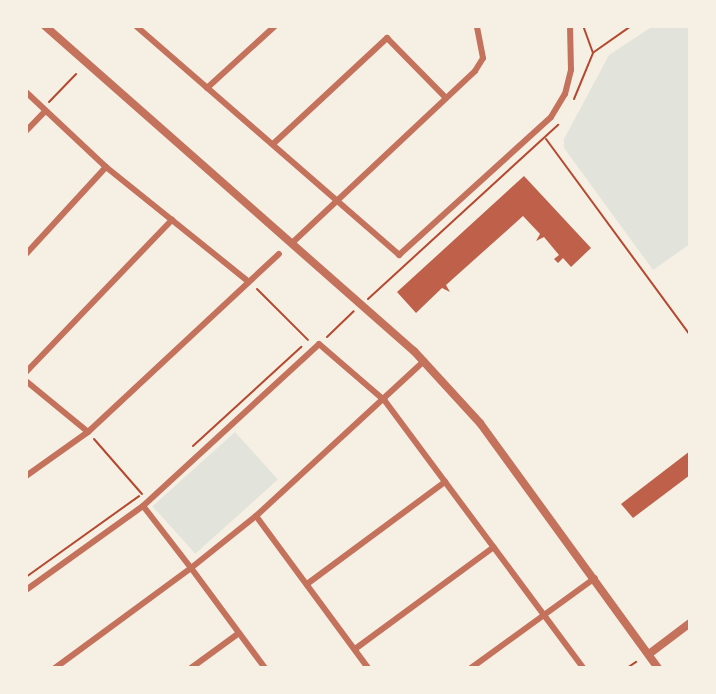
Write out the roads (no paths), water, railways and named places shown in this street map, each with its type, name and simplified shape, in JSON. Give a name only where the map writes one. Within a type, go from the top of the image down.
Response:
[{"type":"street","points":[[45,26],[424,361],[480,423],[658,668]]},
{"type":"street","points":[[136,26],[399,255],[551,117],[571,70],[570,26]]},
{"type":"street","points":[[292,243],[446,98],[483,58],[477,26]]},
{"type":"street","points":[[207,88],[269,28]]},
{"type":"street","points":[[273,144],[387,38],[446,98]]},
{"type":"street","points":[[26,92],[106,167],[248,281]]},
{"type":"street","points":[[26,131],[44,110]]},
{"type":"street","points":[[26,254],[106,167]]},
{"type":"street","points":[[26,372],[172,220]]},
{"type":"street","points":[[26,476],[88,432],[279,254]]},
{"type":"street","points":[[26,590],[143,506],[319,344],[385,401],[583,668]]},
{"type":"street","points":[[55,668],[256,516],[385,401],[424,361]]},
{"type":"street","points":[[26,381],[88,432]]},
{"type":"street","points":[[307,584],[445,482]]},
{"type":"street","points":[[143,506],[265,668]]},
{"type":"street","points":[[256,516],[368,668]]},
{"type":"street","points":[[355,649],[494,547]]},
{"type":"street","points":[[471,668],[595,578]]},
{"type":"street","points":[[649,654],[690,623]]},
{"type":"street","points":[[191,668],[239,633]]}]
